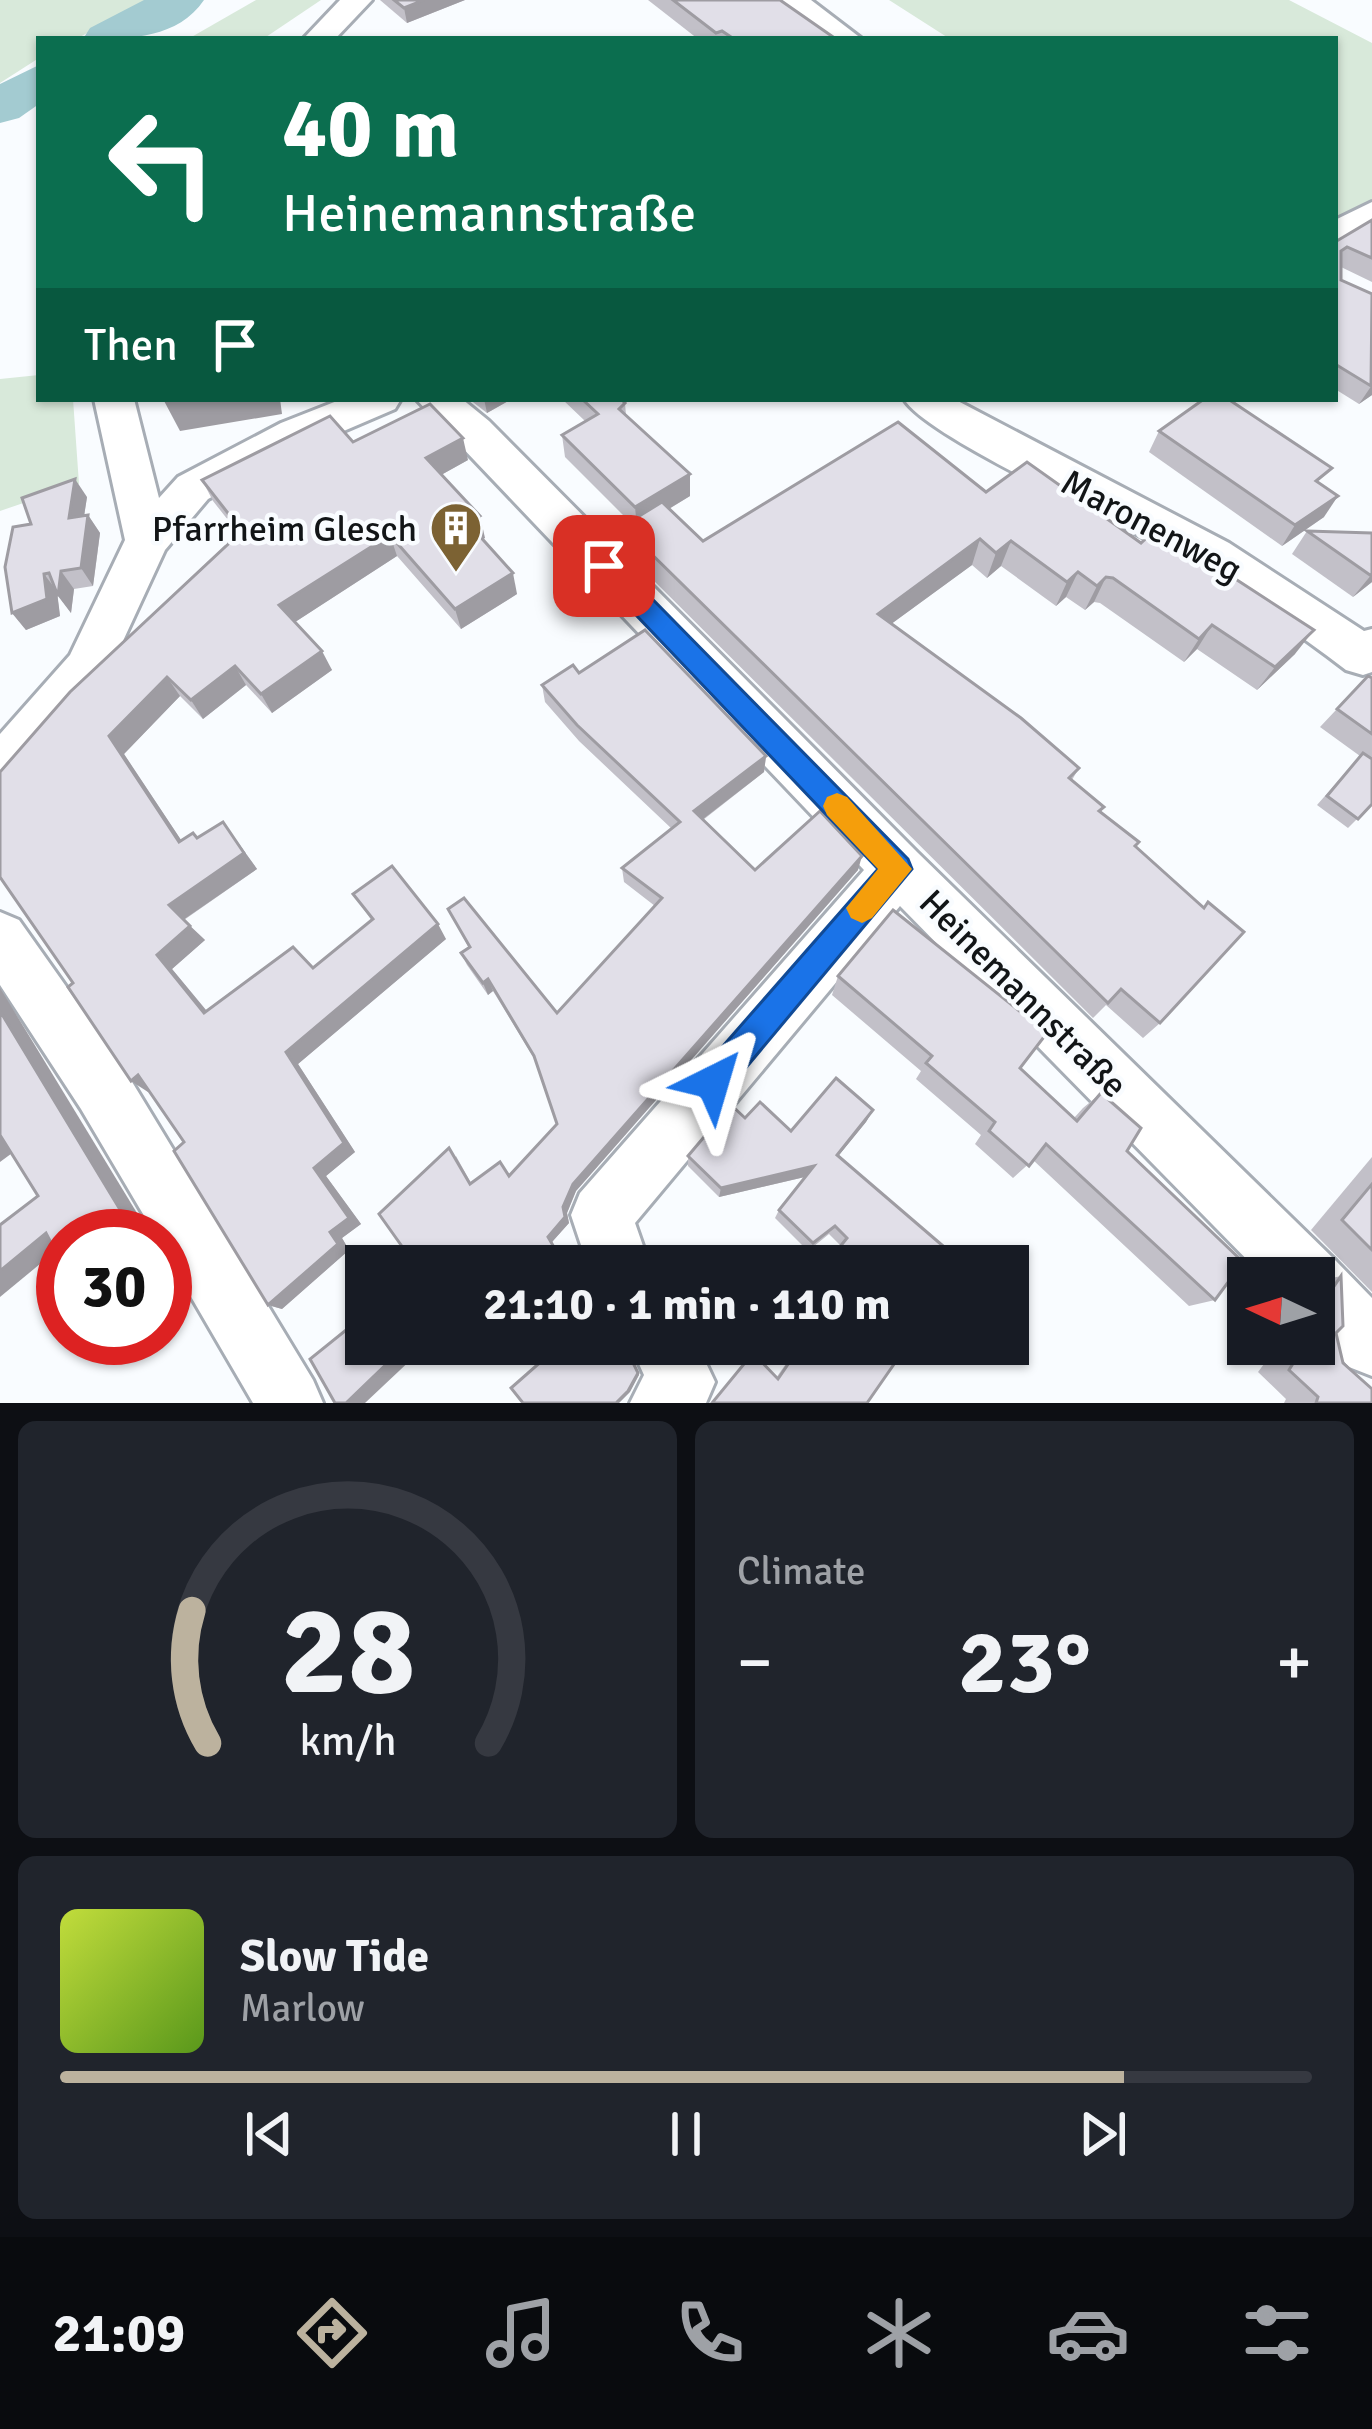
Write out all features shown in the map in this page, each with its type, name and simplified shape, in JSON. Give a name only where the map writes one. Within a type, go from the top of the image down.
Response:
[{"type":"street","points":[[321,36],[357,0]]},
{"type":"street","points":[[791,0],[843,36]]},
{"type":"street","points":[[1338,234],[1372,213]]},
{"type":"street","points":[[115,402],[147,540]]},
{"type":"street","points":[[0,770],[87,668],[147,540],[194,488],[296,434],[374,402]]},
{"type":"street","name":"Heinemannstraße","points":[[439,402],[1288,1257]]},
{"type":"street","name":"Maronenweg","points":[[928,402],[984,439],[1160,526],[1267,586],[1363,656],[1372,648]]},
{"type":"street","points":[[612,1245],[602,1215],[898,869]]},
{"type":"street","points":[[0,938],[102,1088],[290,1403]]},
{"type":"street","name":"Heinemannstraße","points":[[1335,1305],[1372,1344]]},
{"type":"street","points":[[663,1403],[682,1382],[673,1365]]},
{"type":"green space","points":[[0,0],[149,0],[82,36],[36,36],[36,60],[0,83]]},
{"type":"green space","points":[[256,0],[321,0],[267,36],[193,36]]},
{"type":"green space","points":[[889,0],[1289,0],[1372,43],[1372,205],[1338,227],[1338,36],[945,36]]},
{"type":"green space","points":[[36,375],[36,402],[73,402],[79,484],[0,511],[0,379]]},
{"type":"building","points":[[394,0],[424,0],[404,8]]},
{"type":"building","points":[[673,0],[780,0],[832,36],[730,36],[716,33]]},
{"type":"building","points":[[1372,220],[1372,258],[1347,247],[1341,251],[1341,280],[1372,294],[1371,386],[1338,366],[1338,240]]},
{"type":"building","points":[[585,402],[624,402],[619,409],[690,474],[635,507],[562,435],[598,414]]},
{"type":"building","points":[[1200,402],[1233,402],[1332,468],[1316,481],[1338,496],[1295,525],[1159,431]]},
{"type":"building","points":[[430,404],[463,438],[426,458],[480,516],[468,523],[513,573],[455,609],[390,535],[279,605],[322,651],[261,694],[235,666],[191,700],[167,677],[109,736],[179,842],[193,833],[197,838],[223,822],[244,853],[169,905],[190,926],[157,955],[204,1013],[293,947],[313,968],[373,919],[353,894],[392,866],[438,924],[286,1052],[344,1143],[314,1168],[349,1218],[330,1232],[338,1244],[268,1305],[174,1151],[184,1142],[138,1075],[131,1081],[68,987],[73,983],[0,877],[0,772],[70,692],[242,531],[202,480],[330,416],[353,442]]},
{"type":"building","points":[[898,422],[986,492],[1027,462],[1141,543],[1157,528],[1314,630],[1275,667],[1212,625],[1199,639],[1113,578],[1106,577],[1097,586],[1078,572],[1067,582],[1011,541],[996,553],[980,539],[878,614],[1021,718],[1079,768],[1069,778],[1104,807],[1099,811],[1139,842],[1135,846],[1204,908],[1208,902],[1244,932],[1160,1023],[1121,989],[1108,1003],[623,526],[662,502],[703,541]]},
{"type":"building","points":[[75,479],[69,518],[88,515],[81,568],[61,571],[58,596],[49,573],[44,574],[47,599],[12,613],[5,567],[13,527],[31,524],[22,498]]},
{"type":"building","points":[[1307,531],[1372,533],[1372,574],[1370,575]]},
{"type":"building","points":[[645,630],[766,756],[694,811],[755,870],[820,811],[862,856],[573,1184],[563,1207],[565,1217],[548,1237],[553,1245],[401,1245],[379,1214],[449,1148],[470,1184],[500,1162],[509,1176],[557,1124],[534,1056],[488,979],[483,983],[461,953],[470,947],[448,909],[464,898],[557,1013],[662,898],[622,868],[680,822],[577,725],[542,685],[573,665],[579,673]]},
{"type":"building","points":[[1368,676],[1372,678],[1372,734],[1337,709]]},
{"type":"building","points":[[1363,753],[1372,759],[1372,804],[1358,819],[1327,796]]},
{"type":"building","points":[[893,910],[1047,1033],[1020,1068],[1077,1121],[1101,1093],[1141,1128],[1127,1151],[1238,1257],[1227,1257],[1227,1284],[1215,1300],[1046,1144],[1029,1166],[989,1131],[995,1122],[926,1063],[932,1056],[838,976]]},
{"type":"building","points":[[0,1011],[120,1209],[36,1209],[36,1241],[0,1271],[0,1225],[38,1196],[0,1135]]},
{"type":"building","points":[[836,1078],[873,1110],[837,1155],[942,1245],[841,1245],[847,1238],[835,1226],[813,1243],[779,1210],[814,1166],[721,1188],[688,1156],[731,1105],[745,1118],[760,1102],[791,1131]]},
{"type":"building","points":[[1372,1184],[1372,1250],[1342,1220]]},
{"type":"building","points":[[1341,1276],[1343,1326],[1336,1333],[1343,1363],[1372,1389],[1372,1403],[1316,1403],[1318,1397],[1289,1370],[1292,1365],[1335,1365],[1335,1285]]},
{"type":"building","points":[[345,1331],[345,1365],[385,1365],[346,1403],[335,1403],[310,1359]]},
{"type":"building","points":[[537,1365],[634,1365],[638,1373],[616,1403],[523,1403],[511,1388]]},
{"type":"building","points":[[743,1365],[765,1365],[778,1379],[788,1365],[893,1365],[867,1403],[712,1403]]},
{"type":"waterway","points":[[114,36],[180,0]]},
{"type":"waterway","points":[[0,107],[36,83]]},
{"type":"slow traffic","points":[[837,806],[898,869],[862,908]]},
{"type":"place","name":"Pfarrheim Glesch","points":[[456,574]]},
{"type":"route","points":[[604,566],[898,869],[713,1082]]}]
